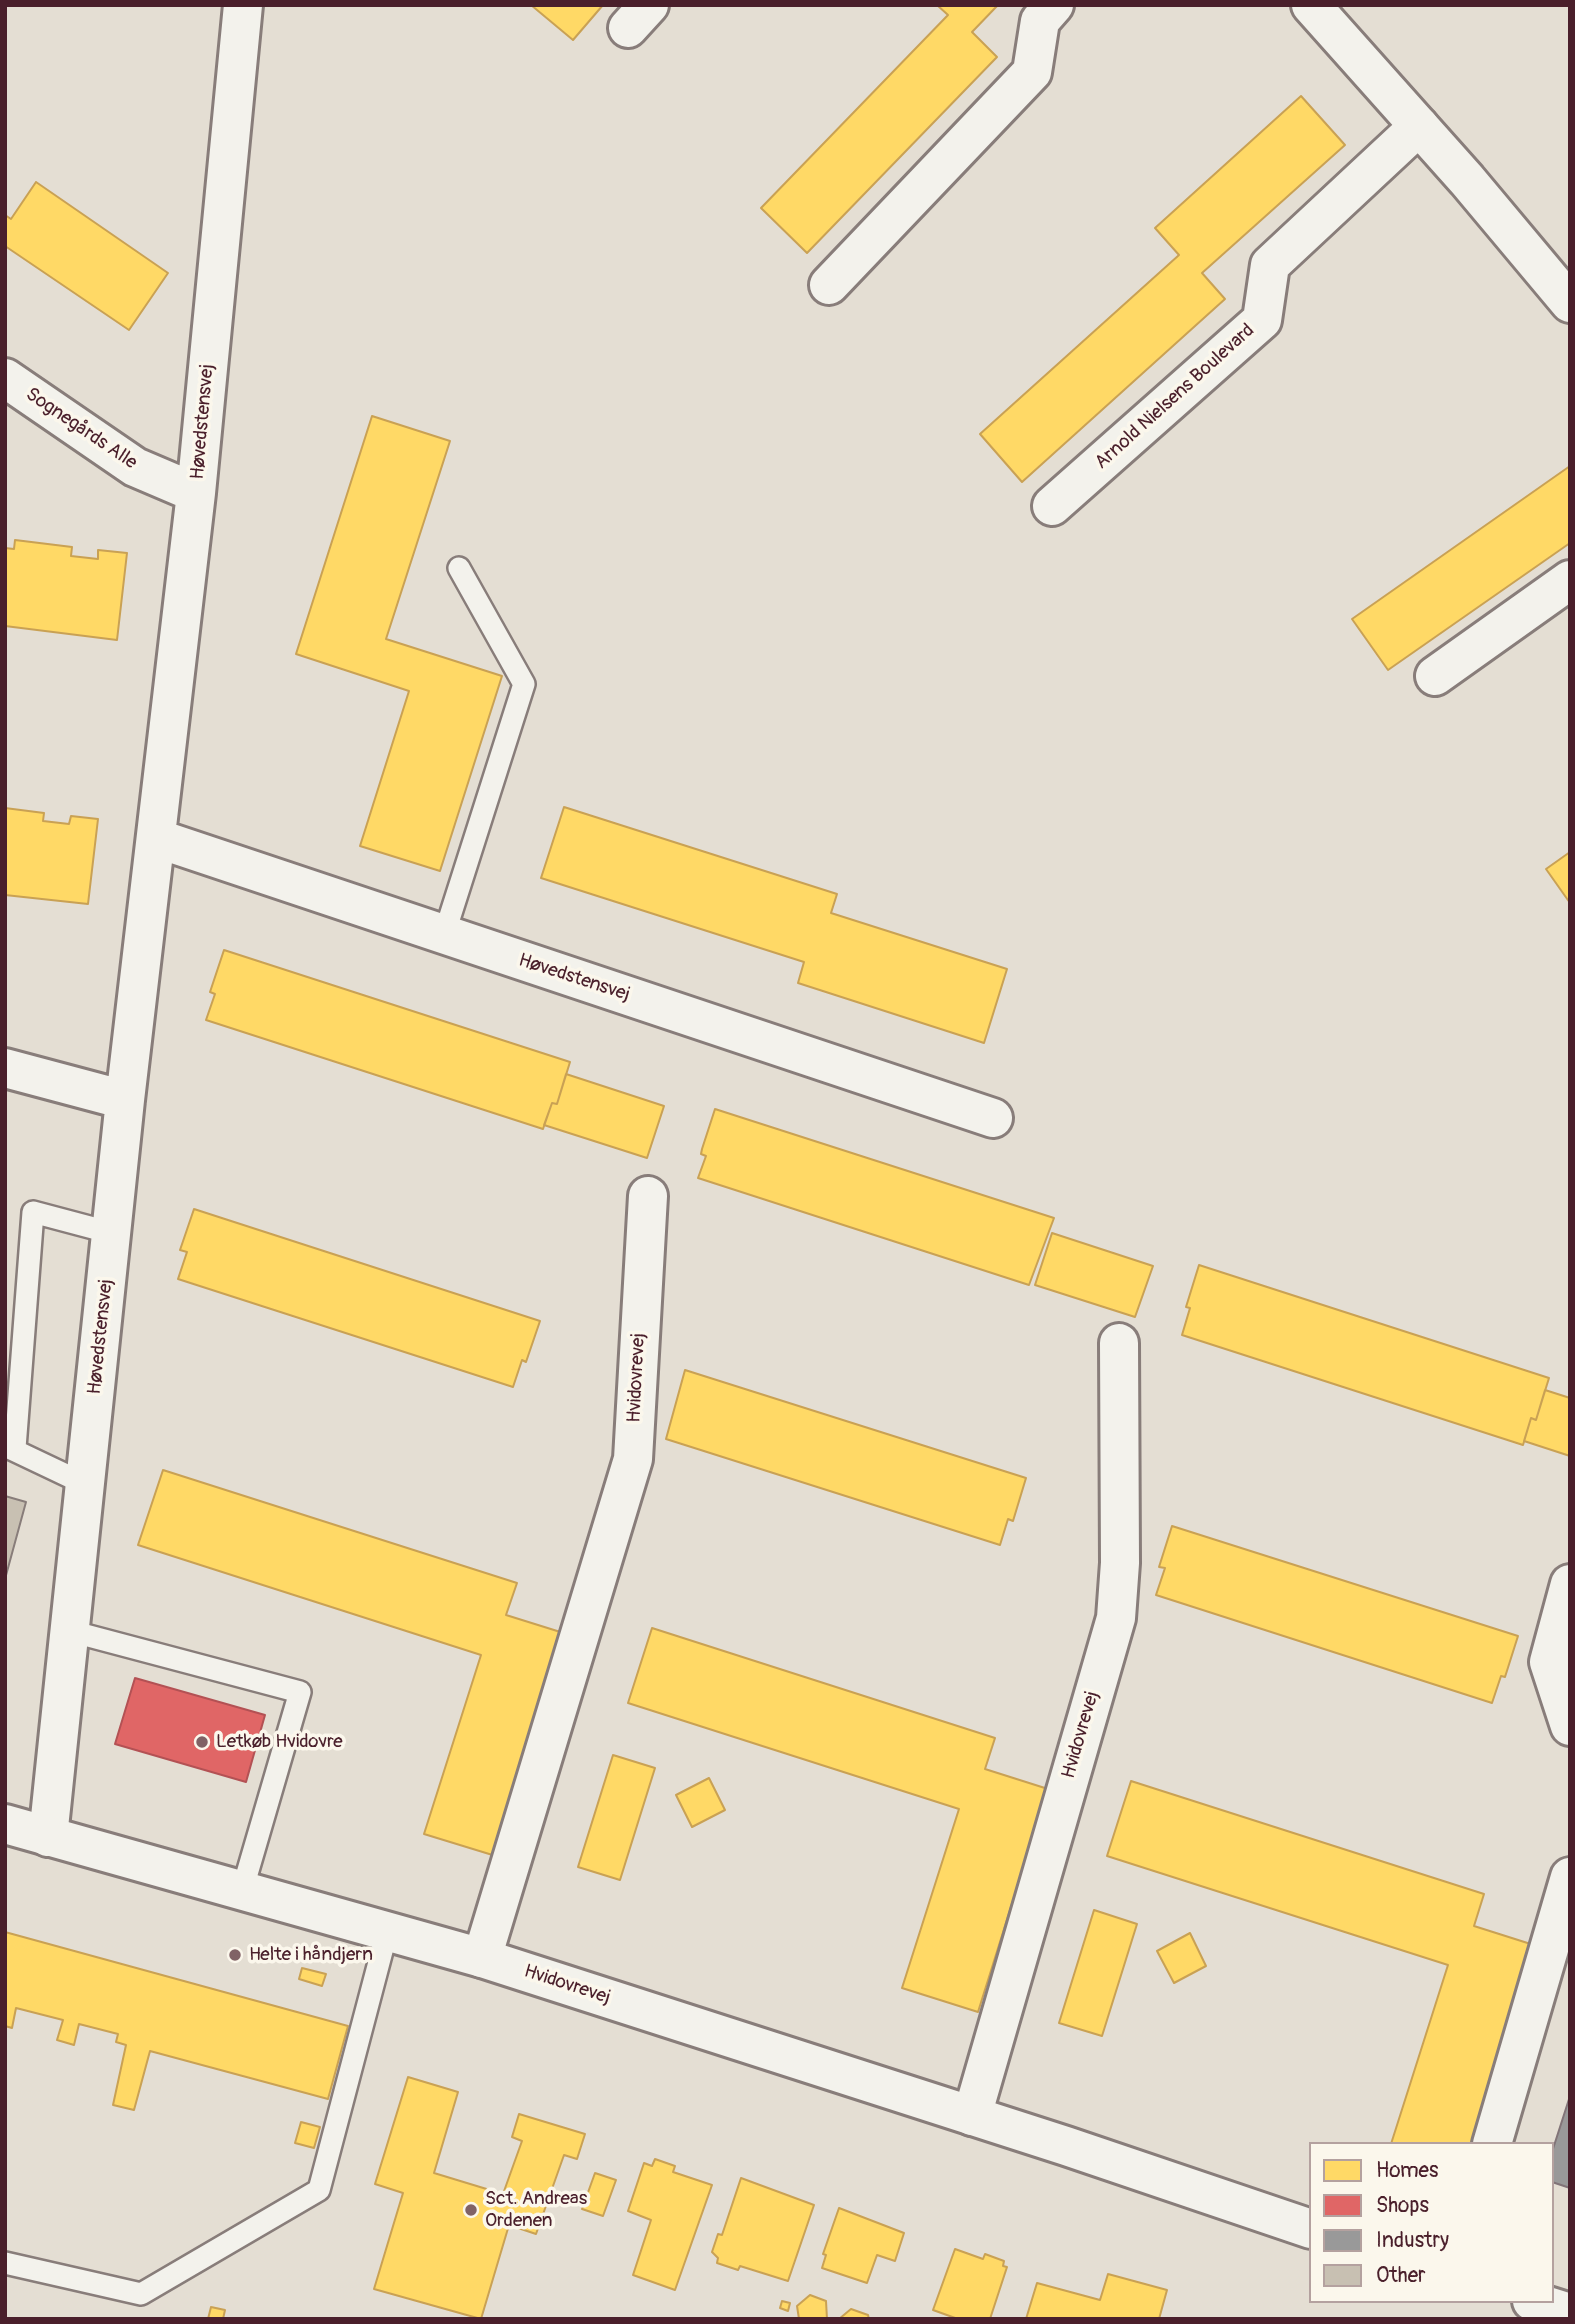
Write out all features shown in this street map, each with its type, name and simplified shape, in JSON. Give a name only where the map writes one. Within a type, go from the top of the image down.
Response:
[{"type":"street","name":"Høvedstensvej","points":[[48,1837],[125,1100],[196,493],[243,5]]},
{"type":"street","points":[[829,285],[1032,72],[1040,21],[1054,5]]},
{"type":"street","points":[[1311,5],[1419,126],[1570,303]]},
{"type":"street","name":"Arnold Nielsens Boulevard","points":[[1052,506],[1262,320],[1270,265],[1419,126]]},
{"type":"street","name":"Sognegårds Alle","points":[[5,378],[135,467],[196,493]]},
{"type":"street","points":[[1435,676],[1570,580]]},
{"type":"street","name":"Høvedstensvej","points":[[156,838],[993,1118]]},
{"type":"street","points":[[5,1068],[125,1100]]},
{"type":"street","name":"Hvidovrevej","points":[[482,1958],[632,1459],[648,1196]]},
{"type":"street","name":"Hvidovrevej","points":[[972,2116],[1116,1618],[1120,1563],[1119,1343]]},
{"type":"street","points":[[1570,1584],[1549,1662],[1570,1726]]},
{"type":"street","name":"Hvidovrevej","points":[[5,1824],[482,1958],[1309,2228]]},
{"type":"street","points":[[1493,2142],[1570,1877]]},
{"type":"street","points":[[1538,2303],[1570,2313]]},
{"type":"lane","points":[[444,935],[524,684],[460,568]]},
{"type":"lane","points":[[85,1484],[10,1447],[33,1212],[111,1233]]},
{"type":"lane","points":[[70,1631],[300,1692],[242,1891]]},
{"type":"lane","points":[[5,2263],[141,2294],[319,2190],[387,1932]]},
{"type":"building: Homes","points":[[531,5],[603,5],[573,40]]},
{"type":"building: Homes","points":[[937,5],[998,5],[972,32],[997,57],[807,253],[761,208],[948,15]]},
{"type":"building: Homes","points":[[1301,96],[1345,145],[1202,273],[1225,299],[1022,482],[980,434],[1179,255],[1155,228]]},
{"type":"building: Homes","points":[[36,182],[168,273],[129,330],[5,246],[5,215],[11,219]]},
{"type":"building: Homes","points":[[372,416],[450,441],[386,639],[502,676],[440,871],[360,846],[409,691],[296,654]]},
{"type":"building: Homes","points":[[1570,466],[1570,543],[1388,670],[1352,619]]},
{"type":"building: Homes","points":[[15,540],[72,547],[71,556],[98,559],[98,550],[127,553],[117,640],[5,626],[5,548],[14,549]]},
{"type":"building: Homes","points":[[564,807],[837,894],[831,913],[1007,969],[984,1043],[798,983],[804,962],[541,878]]},
{"type":"building: Homes","points":[[5,808],[44,813],[43,821],[69,824],[71,816],[98,819],[88,904],[5,895]]},
{"type":"building: Homes","points":[[1570,852],[1570,903],[1546,869]]},
{"type":"building: Homes","points":[[224,950],[570,1062],[557,1104],[552,1103],[543,1129],[206,1020],[215,994],[210,992]]},
{"type":"building: Homes","points":[[566,1074],[664,1106],[647,1158],[544,1125],[552,1103],[557,1104]]},
{"type":"building: Homes","points":[[715,1109],[1054,1218],[1029,1285],[698,1178],[706,1156],[701,1154],[702,1149]]},
{"type":"building: Homes","points":[[194,1209],[540,1321],[526,1362],[522,1360],[513,1387],[178,1279],[187,1252],[180,1250]]},
{"type":"building: Homes","points":[[1052,1233],[1153,1266],[1135,1317],[1035,1285]]},
{"type":"building: Homes","points":[[1199,1265],[1549,1378],[1536,1420],[1531,1418],[1523,1445],[1182,1335],[1190,1308],[1186,1307]]},
{"type":"building: Homes","points":[[685,1370],[1026,1478],[1013,1521],[1008,1519],[1000,1545],[666,1439]]},
{"type":"building: Homes","points":[[1545,1390],[1570,1398],[1570,1456],[1524,1441],[1531,1418],[1536,1420]]},
{"type":"building: Homes","points":[[163,1470],[517,1583],[506,1615],[570,1635],[499,1857],[424,1834],[481,1655],[138,1545]]},
{"type":"building: Homes","points":[[1172,1526],[1518,1636],[1505,1677],[1501,1676],[1492,1703],[1156,1595],[1165,1568],[1159,1567]]},
{"type":"building: Homes","points":[[652,1628],[995,1738],[985,1769],[1048,1789],[978,2012],[902,1988],[959,1809],[628,1703]]},
{"type":"building: Homes","points":[[613,1755],[655,1768],[620,1880],[578,1867]]},
{"type":"building: Homes","points":[[709,1778],[725,1810],[692,1827],[676,1795]]},
{"type":"building: Homes","points":[[1131,1781],[1484,1894],[1474,1926],[1537,1946],[1475,2142],[1392,2142],[1448,1965],[1107,1856]]},
{"type":"building: Homes","points":[[1094,1910],[1137,1924],[1102,2036],[1059,2023]]},
{"type":"building: Homes","points":[[5,1932],[348,2026],[328,2099],[150,2051],[134,2110],[113,2105],[126,2045],[116,2042],[118,2034],[79,2024],[74,2045],[57,2040],[63,2020],[16,2008],[12,2028],[5,2026]]},
{"type":"building: Homes","points":[[1190,1933],[1206,1966],[1174,1983],[1157,1951]]},
{"type":"building: Homes","points":[[302,1968],[326,1974],[322,1986],[299,1979]]},
{"type":"building: Homes","name":"Sct. Andreas Ordenen","points":[[408,2077],[458,2092],[434,2173],[503,2194],[522,2141],[512,2137],[519,2114],[585,2134],[577,2159],[564,2155],[536,2234],[509,2225],[481,2319],[374,2289],[403,2193],[375,2184]]},
{"type":"building: Homes","points":[[301,2122],[320,2127],[314,2148],[295,2143]]},
{"type":"building: Homes","points":[[655,2159],[675,2166],[673,2172],[712,2185],[675,2290],[633,2275],[651,2220],[628,2211],[644,2163],[652,2166]]},
{"type":"building: Homes","name":"Sct. Andreas Ordenen","points":[[595,2173],[616,2180],[603,2216],[582,2209]]},
{"type":"building: Homes","points":[[741,2178],[814,2205],[788,2281],[740,2266],[738,2270],[717,2263],[718,2258],[712,2252],[718,2234],[722,2235]]},
{"type":"building: Homes","points":[[839,2208],[904,2233],[895,2261],[877,2255],[867,2283],[822,2268],[826,2255],[823,2254]]},
{"type":"building: Homes","points":[[955,2249],[983,2259],[985,2254],[1004,2261],[1003,2266],[1007,2267],[990,2319],[958,2319],[933,2310]]},
{"type":"building: Homes","points":[[1108,2274],[1167,2290],[1159,2319],[1026,2319],[1037,2283],[1100,2300]]},
{"type":"building: Homes","points":[[810,2295],[826,2301],[827,2319],[799,2319],[797,2306]]},
{"type":"building: Homes","points":[[782,2301],[790,2303],[788,2311],[780,2308]]},
{"type":"building: Homes","points":[[211,2307],[225,2310],[223,2319],[208,2319]]},
{"type":"building: Homes","points":[[851,2309],[868,2315],[869,2319],[839,2319]]},
{"type":"building: Shops","points":[[135,1678],[265,1715],[246,1782],[115,1744]]},
{"type":"building: Industry","points":[[1570,2096],[1570,2188],[1554,2183],[1554,2146]]},
{"type":"building: Other","points":[[5,1496],[26,1502],[5,1579]]},
{"type":"place","name":"Letkøb Hvidovre","points":[[202,1742]]},
{"type":"place","name":"Helte i håndjern","points":[[235,1955]]},
{"type":"place","name":"Sct. Andreas Ordenen","points":[[471,2210]]}]
